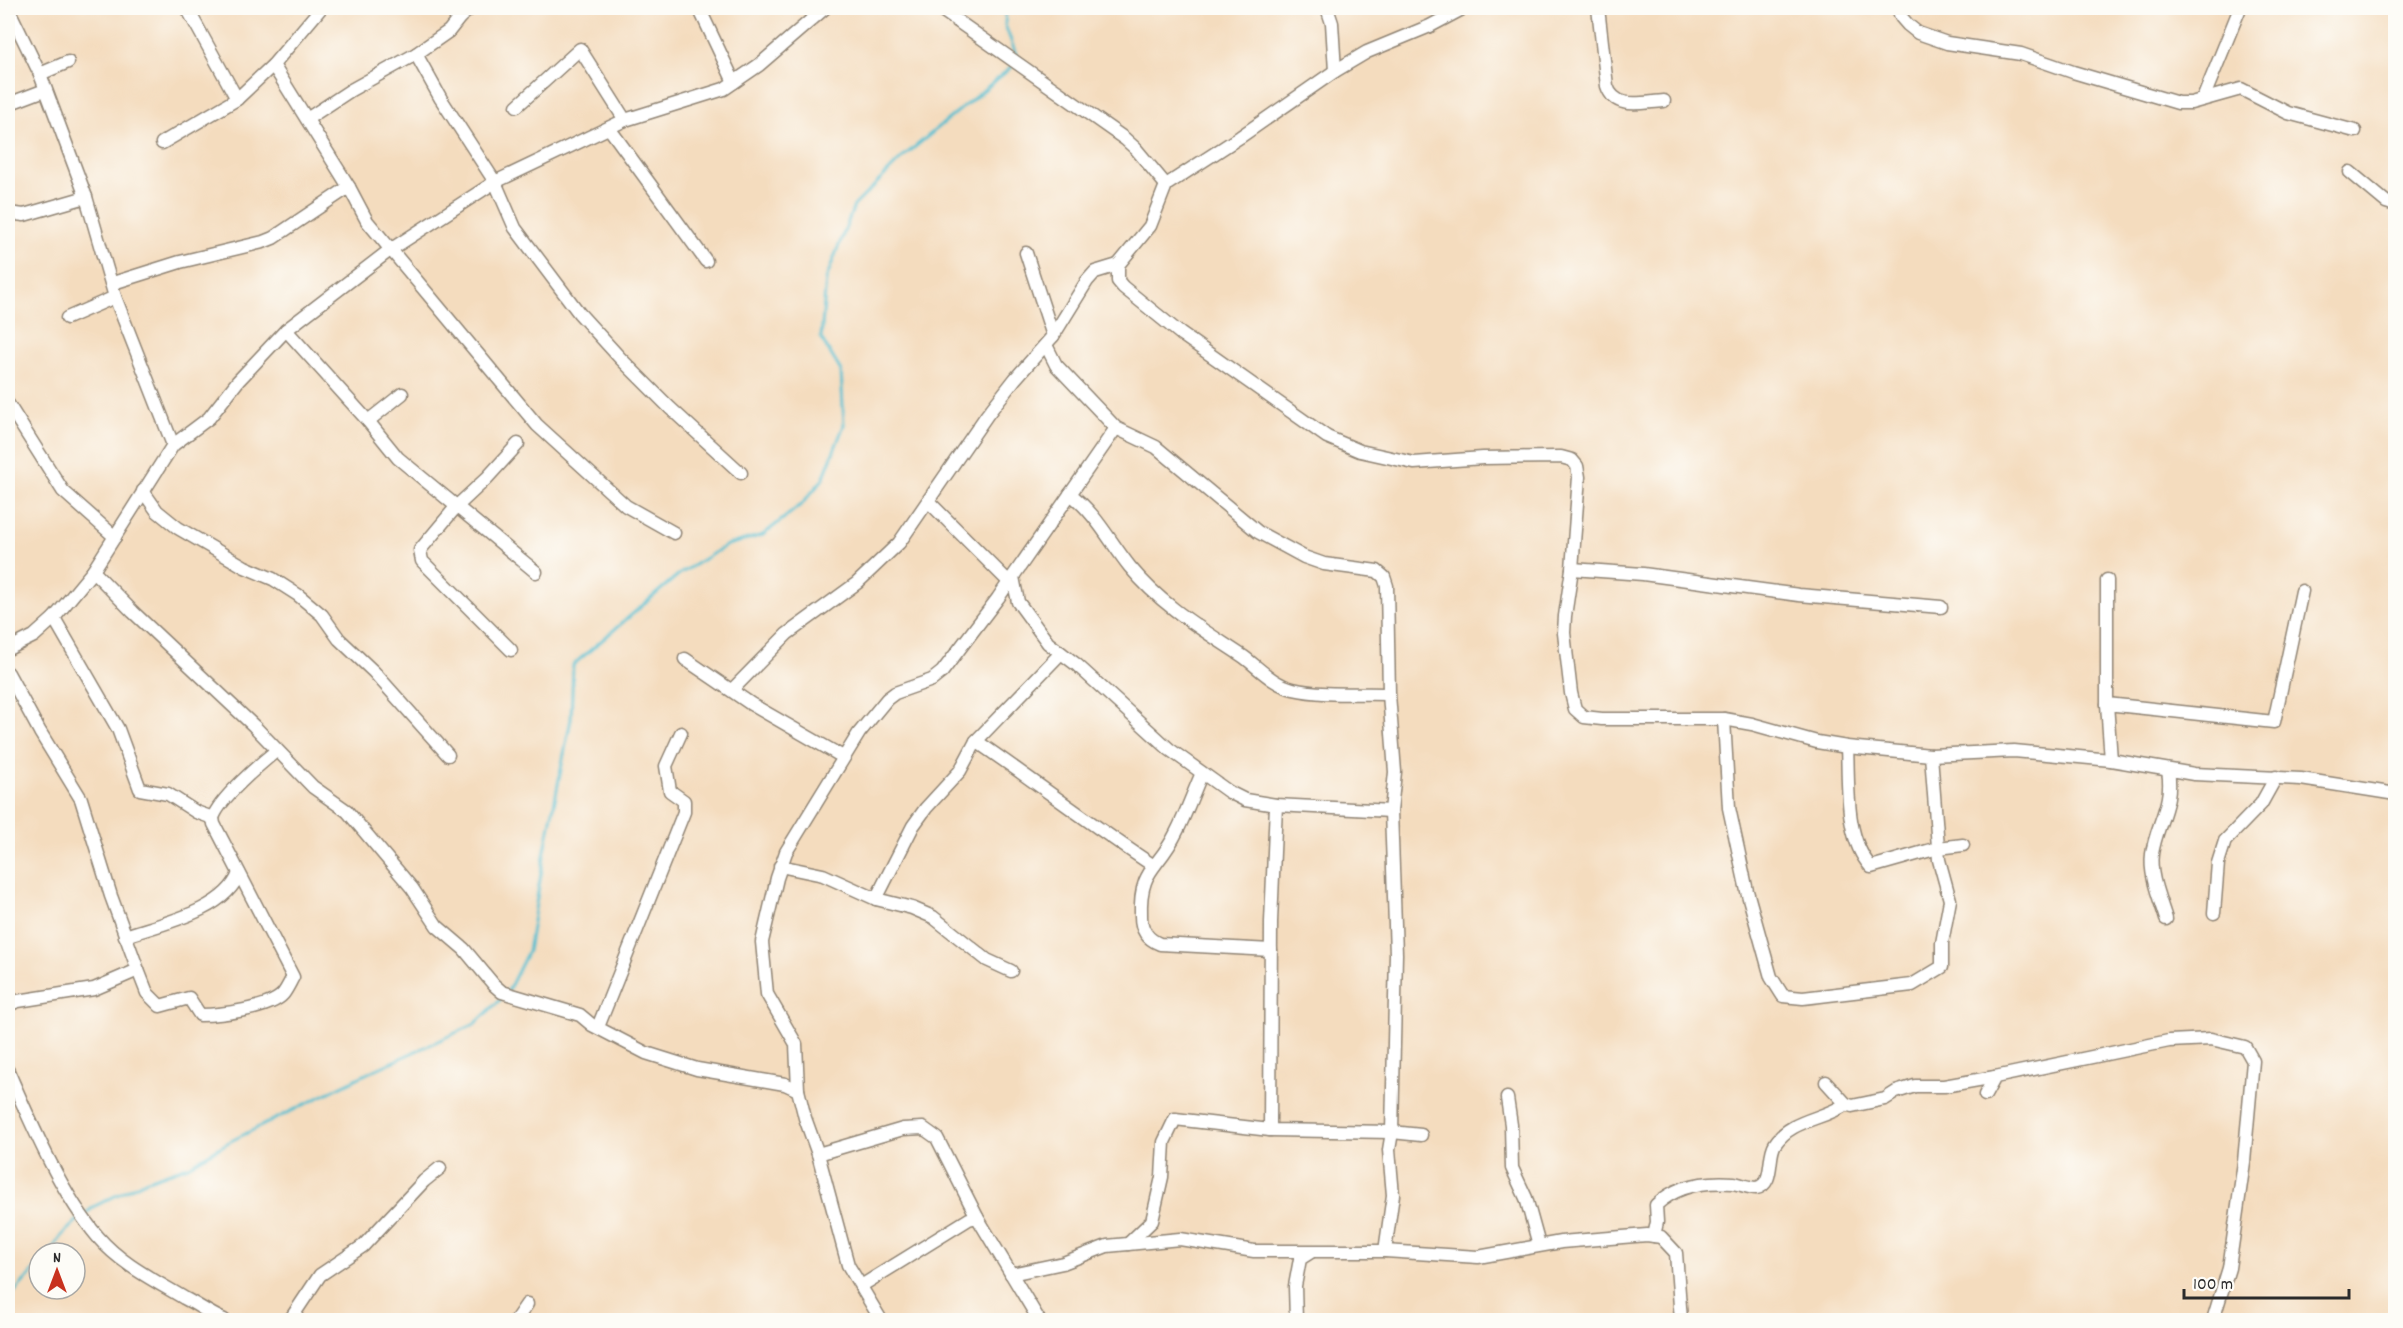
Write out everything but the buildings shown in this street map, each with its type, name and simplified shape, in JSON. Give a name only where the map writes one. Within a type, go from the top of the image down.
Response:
[{"type":"street","points":[[8,8],[40,74],[86,198],[115,297],[173,445]]},
{"type":"street","points":[[187,8],[237,99]]},
{"type":"street","points":[[162,143],[237,99],[273,65],[321,8]]},
{"type":"street","points":[[451,8],[460,17]]},
{"type":"street","points":[[307,119],[351,90],[416,54],[449,31],[471,8]]},
{"type":"street","points":[[699,8],[734,82]]},
{"type":"street","points":[[8,649],[34,636],[54,618],[93,571],[173,445],[209,418],[238,381],[286,330],[390,250],[495,182],[625,120],[708,95],[734,82],[759,65],[825,8]]},
{"type":"street","points":[[1327,8],[1332,23],[1335,71]]},
{"type":"street","points":[[732,690],[787,634],[857,583],[899,543],[987,415],[1049,340],[1087,281],[1095,272],[1118,265],[1150,226],[1166,185],[1335,71],[1368,52],[1430,26],[1464,8]]},
{"type":"street","points":[[1598,8],[1606,86],[1610,95],[1616,102],[1624,103],[1664,101]]},
{"type":"street","points":[[1898,8],[1901,18],[1918,33],[1947,43],[2021,54],[2178,103],[2191,103],[2241,89],[2288,113],[2355,131]]},
{"type":"street","points":[[2203,99],[2240,8]]},
{"type":"street","points":[[942,9],[969,31],[1039,76],[1125,140],[1136,149],[1166,185]]},
{"type":"street","points":[[517,106],[580,49],[625,120]]},
{"type":"street","points":[[416,54],[441,99],[495,182],[515,228],[579,313],[670,408],[741,473]]},
{"type":"street","points":[[40,74],[68,62]]},
{"type":"street","points":[[273,65],[367,221],[537,425],[626,506],[674,533]]},
{"type":"street","points":[[8,104],[45,90]]},
{"type":"street","points":[[609,128],[706,261]]},
{"type":"street","points":[[2350,172],[2386,202],[2396,206]]},
{"type":"street","points":[[112,283],[180,262],[273,238],[349,188]]},
{"type":"street","points":[[8,213],[24,215],[86,198]]},
{"type":"street","points":[[1026,253],[1056,365],[1116,428],[1156,447],[1258,532],[1282,546],[1304,558],[1324,564],[1377,571],[1384,577],[1387,586],[1389,694],[1395,772],[1391,811],[1396,954],[1392,1132],[1389,1150],[1393,1195],[1385,1251]]},
{"type":"street","points":[[1118,265],[1118,281],[1123,287],[1181,334],[1327,437],[1360,451],[1414,463],[1483,458],[1561,457],[1572,460],[1577,466],[1579,477],[1572,569],[1564,616],[1564,633],[1571,693],[1575,709],[1584,717],[1724,720],[1752,724],[1816,742],[1847,747],[1930,755],[2014,751],[2111,760],[2194,774],[2276,777],[2341,784],[2396,794]]},
{"type":"street","points":[[67,318],[115,297]]},
{"type":"street","points":[[286,330],[368,421],[398,459],[536,572]]},
{"type":"street","points":[[368,421],[402,394]]},
{"type":"street","points":[[8,404],[63,491],[115,537]]},
{"type":"street","points":[[881,1320],[848,1265],[798,1090],[796,1044],[767,994],[762,952],[763,935],[780,866],[786,852],[859,733],[887,699],[895,693],[932,680],[942,672],[998,598],[1116,428]]},
{"type":"street","points":[[510,650],[422,561],[420,550],[456,507],[518,444]]},
{"type":"street","points":[[143,491],[157,511],[178,528],[245,567],[273,579],[298,595],[322,615],[339,639],[374,672],[448,755]]},
{"type":"street","points":[[1070,494],[1088,508],[1130,567],[1169,608],[1244,657],[1272,680],[1292,689],[1308,692],[1389,694]]},
{"type":"street","points":[[929,502],[1011,579],[1018,602],[1048,643],[1077,665],[1169,749],[1229,792],[1245,800],[1276,805],[1391,811]]},
{"type":"street","points":[[1572,569],[1643,574],[1798,595],[1941,607]]},
{"type":"street","points":[[93,571],[254,726],[276,751],[322,794],[347,811],[412,888],[430,917],[464,949],[502,992],[579,1015],[591,1025],[646,1053],[697,1069],[785,1084],[798,1090]]},
{"type":"street","points":[[2107,580],[2107,704],[2111,760]]},
{"type":"street","points":[[2107,704],[2274,722],[2302,591]]},
{"type":"street","points":[[998,598],[1018,602]]},
{"type":"street","points":[[8,673],[39,732],[81,799],[125,936],[147,993],[160,1006],[189,998],[200,1015],[219,1015],[256,1007],[282,995],[292,977],[213,818],[196,812],[168,794],[140,789],[118,729],[54,618]]},
{"type":"street","points":[[876,899],[913,826],[926,808],[960,771],[976,741],[1061,653]]},
{"type":"street","points":[[685,659],[751,704],[843,757]]},
{"type":"street","points":[[1724,720],[1732,818],[1748,891],[1771,977],[1783,996],[1803,998],[1912,985],[1942,967],[1942,943],[1950,900],[1939,860],[1930,755]]},
{"type":"street","points":[[598,1027],[684,812],[684,801],[670,791],[666,766],[681,733]]},
{"type":"street","points":[[976,741],[1081,817],[1154,866]]},
{"type":"street","points":[[1847,747],[1850,813],[1861,856],[1871,867],[1938,848],[1963,845]]},
{"type":"street","points":[[213,818],[222,804],[276,751]]},
{"type":"street","points":[[2166,919],[2153,880],[2151,855],[2171,786],[2168,771]]},
{"type":"street","points":[[1202,773],[1176,833],[1143,884],[1140,897],[1141,921],[1145,933],[1151,941],[1160,944],[1271,950]]},
{"type":"street","points":[[2214,914],[2218,863],[2225,841],[2261,804],[2276,777]]},
{"type":"street","points":[[1270,1130],[1271,950],[1276,805]]},
{"type":"street","points":[[780,866],[823,875],[876,899],[912,908],[933,917],[978,954],[1011,971]]},
{"type":"street","points":[[125,936],[192,914],[229,891],[236,883],[239,873]]},
{"type":"street","points":[[8,1005],[18,1001],[94,989],[138,970]]},
{"type":"street","points":[[1827,1082],[1846,1104],[1852,1106],[1871,1104],[1915,1086],[1944,1086],[1995,1077],[2169,1041],[2211,1039],[2245,1047],[2253,1061],[2244,1162],[2229,1268],[2213,1320]]},
{"type":"street","points":[[8,1071],[53,1164],[75,1204],[98,1236],[117,1256],[210,1318],[224,1320]]},
{"type":"street","points":[[1985,1095],[1995,1077]]},
{"type":"street","points":[[1507,1098],[1511,1125],[1512,1168],[1526,1198],[1539,1245]]},
{"type":"street","points":[[1654,1236],[1657,1222],[1656,1205],[1673,1192],[1712,1182],[1756,1188],[1763,1184],[1769,1176],[1770,1155],[1775,1143],[1793,1126],[1827,1115],[1846,1104]]},
{"type":"street","points":[[1128,1244],[1152,1221],[1162,1177],[1164,1142],[1175,1119],[1270,1130],[1392,1132],[1421,1135]]},
{"type":"street","points":[[818,1154],[903,1129],[923,1128],[937,1138],[977,1217],[1039,1320]]},
{"type":"street","points":[[290,1320],[320,1275],[363,1246],[424,1181],[440,1168]]},
{"type":"street","points":[[861,1286],[969,1219],[977,1217]]},
{"type":"street","points":[[1011,1274],[1062,1263],[1107,1246],[1180,1239],[1254,1251],[1385,1251],[1478,1257],[1539,1245],[1654,1236],[1661,1237],[1676,1252],[1681,1320]]},
{"type":"street","points":[[1285,1252],[1300,1259]]},
{"type":"street","points":[[1296,1320],[1295,1286],[1300,1259],[1311,1252]]},
{"type":"street","points":[[516,1320],[527,1304]]},
{"type":"waterway","points":[[1006,8],[1005,25],[1017,57]]},
{"type":"waterway","points":[[508,991],[528,951],[571,719],[573,665],[678,575],[727,545],[763,535],[803,503],[823,479],[844,425],[841,371],[821,338],[826,279],[854,206],[904,156],[1014,65]]},
{"type":"waterway","points":[[84,1215],[95,1206],[145,1181],[188,1166],[229,1142],[368,1073],[475,1024],[504,996]]},
{"type":"waterway","points":[[58,1241],[79,1219]]},
{"type":"waterway","points":[[8,1299],[27,1278]]}]
